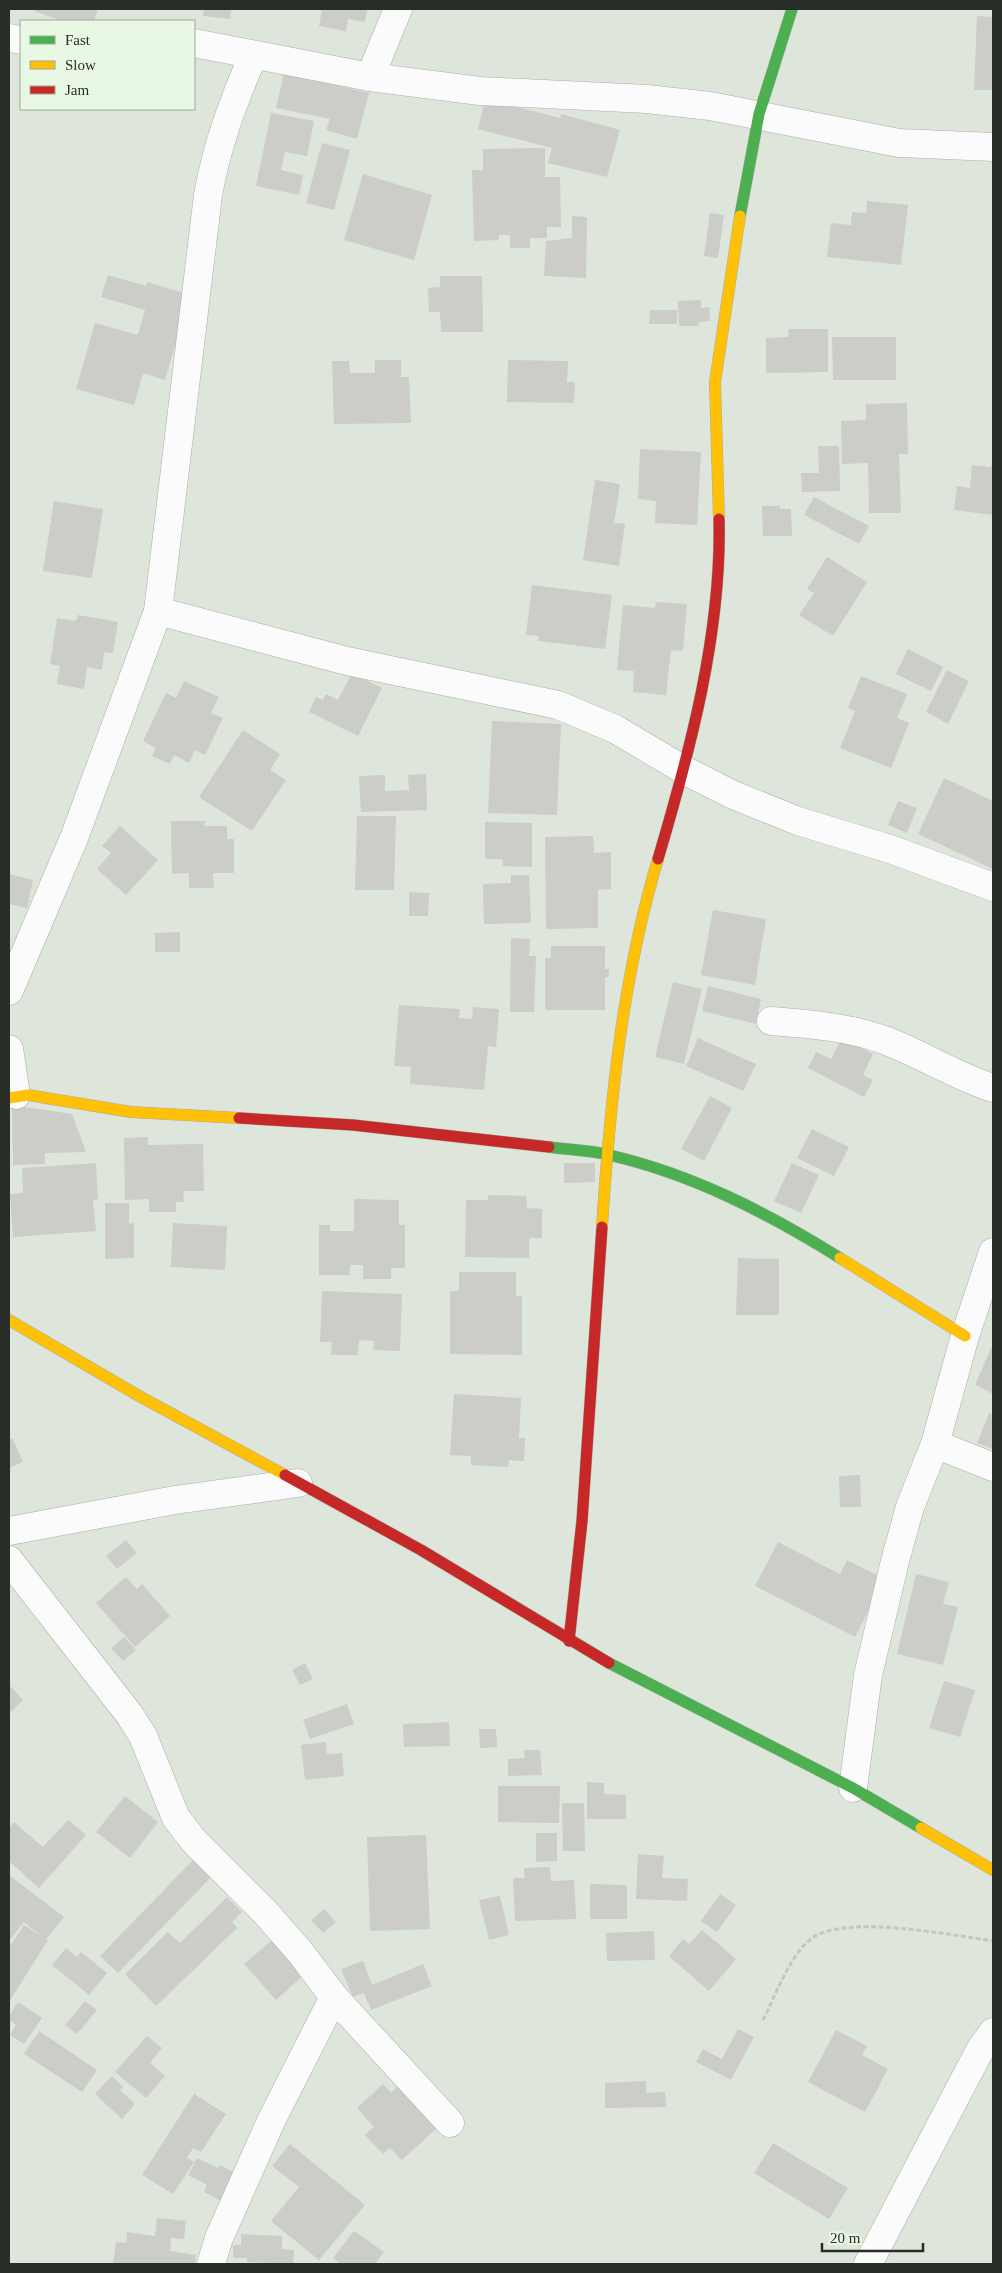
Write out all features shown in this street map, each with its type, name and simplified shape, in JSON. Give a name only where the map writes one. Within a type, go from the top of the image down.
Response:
[{"type":"street","points":[[370,77],[398,9]]},
{"type":"street","points":[[569,1641],[582,1521],[607,1154],[632,958],[656,864],[684,770],[706,659],[716,591],[719,525],[715,382],[721,330],[743,196],[760,114],[792,9]]},
{"type":"street","points":[[195,43],[253,56],[370,77],[480,91],[647,99],[710,106],[760,114],[899,143],[993,147]]},
{"type":"street","points":[[9,991],[74,838],[158,611],[208,194],[221,137],[230,108],[253,56]]},
{"type":"street","points":[[158,611],[347,661],[558,705],[615,729],[684,770],[731,794],[798,820],[890,849],[993,887]]},
{"type":"street","points":[[771,1021],[855,1031],[885,1040],[975,1082],[993,1088]]},
{"type":"street","points":[[9,1049],[12,1097],[28,1095],[131,1112],[352,1126],[607,1154],[655,1167],[704,1185],[800,1233],[965,1336]]},
{"type":"street","points":[[853,1788],[868,1676],[888,1589],[910,1506],[935,1444],[965,1336],[993,1252]]},
{"type":"street","points":[[9,1320],[66,1355],[421,1550],[547,1625],[569,1641],[656,1689],[853,1788],[993,1870]]},
{"type":"street","points":[[935,1444],[993,1467]]},
{"type":"street","points":[[9,1531],[175,1500],[298,1483]]},
{"type":"street","points":[[9,1560],[129,1714],[143,1736],[176,1818],[194,1841],[265,1912],[300,1952],[334,1997],[450,2123]]},
{"type":"street","points":[[211,2264],[219,2238],[271,2121],[334,1997]]},
{"type":"street","points":[[868,2264],[980,2050],[993,2032]]},
{"type":"path","points":[[763,2020],[797,1954],[812,1938],[831,1930],[862,1926],[993,1941]]},
{"type":"building","points":[[35,9],[98,9],[94,20],[59,20],[34,11]]},
{"type":"building","points":[[204,9],[231,9],[230,19],[203,16]]},
{"type":"building","points":[[322,9],[367,9],[365,22],[348,19],[346,31],[319,26]]},
{"type":"building","points":[[977,16],[993,17],[993,90],[974,90]]},
{"type":"building","points":[[284,73],[369,93],[357,139],[326,130],[330,119],[276,108]]},
{"type":"building","points":[[485,99],[560,118],[561,114],[620,130],[607,177],[548,163],[552,148],[478,129]]},
{"type":"building","points":[[271,113],[314,121],[307,156],[285,152],[281,170],[303,175],[299,195],[256,186]]},
{"type":"building","points":[[322,143],[350,150],[334,210],[306,203]]},
{"type":"building","points":[[545,148],[545,177],[560,177],[561,227],[547,227],[547,238],[530,238],[530,248],[510,248],[510,235],[499,235],[499,240],[474,241],[472,170],[483,170],[483,149]]},
{"type":"building","points":[[363,174],[432,195],[414,260],[344,240]]},
{"type":"building","points":[[867,201],[908,205],[901,265],[827,257],[831,223],[851,225],[852,212],[866,213]]},
{"type":"building","points":[[710,213],[724,215],[718,258],[704,256]]},
{"type":"building","points":[[572,216],[587,217],[586,278],[544,276],[546,241],[572,238]]},
{"type":"building","points":[[108,275],[146,286],[147,282],[190,295],[165,380],[143,373],[134,405],[76,389],[95,323],[138,335],[145,310],[101,297]]},
{"type":"building","points":[[440,276],[482,276],[483,332],[441,332],[440,312],[429,312],[428,288],[440,287]]},
{"type":"building","points":[[701,300],[701,308],[709,307],[710,321],[699,322],[699,326],[679,326],[678,301]]},
{"type":"building","points":[[650,310],[677,310],[677,324],[649,324]]},
{"type":"building","points":[[789,329],[828,329],[828,372],[766,373],[766,338],[788,337]]},
{"type":"building","points":[[832,337],[896,337],[896,380],[833,380]]},
{"type":"building","points":[[375,360],[401,360],[401,377],[409,377],[411,423],[334,424],[332,361],[349,361],[350,373],[375,373]]},
{"type":"building","points":[[508,360],[568,361],[567,382],[575,382],[574,403],[507,402]]},
{"type":"building","points":[[907,403],[908,454],[899,454],[901,513],[869,513],[868,463],[842,464],[841,421],[866,420],[866,404]]},
{"type":"building","points":[[818,446],[839,446],[840,491],[802,492],[801,473],[819,473]]},
{"type":"building","points":[[640,449],[701,452],[697,525],[655,523],[656,501],[638,499]]},
{"type":"building","points":[[992,461],[993,515],[954,510],[957,486],[970,488],[972,465],[991,467]]},
{"type":"building","points":[[595,480],[620,484],[614,523],[625,524],[619,566],[583,560]]},
{"type":"building","points":[[814,497],[869,526],[859,544],[804,515]]},
{"type":"building","points":[[54,501],[103,509],[92,578],[43,571]]},
{"type":"building","points":[[762,506],[780,506],[780,509],[791,509],[792,536],[763,536]]},
{"type":"building","points":[[827,557],[867,582],[833,636],[799,615],[814,593],[807,589]]},
{"type":"building","points":[[532,585],[612,595],[605,649],[538,641],[539,636],[526,635]]},
{"type":"building","points":[[656,602],[687,604],[683,651],[671,650],[666,695],[633,692],[634,671],[617,670],[623,605],[655,608]]},
{"type":"building","points":[[78,615],[118,622],[113,653],[104,652],[102,670],[87,667],[84,689],[57,684],[60,666],[50,664],[57,618],[76,621]]},
{"type":"building","points":[[908,649],[943,667],[931,691],[896,674]]},
{"type":"building","points":[[947,670],[969,681],[948,724],[926,712]]},
{"type":"building","points":[[352,673],[382,688],[358,736],[309,712],[316,697],[323,700],[326,694],[338,700]]},
{"type":"building","points":[[861,676],[907,694],[897,718],[909,723],[891,768],[840,748],[855,711],[848,708]]},
{"type":"building","points":[[184,681],[219,697],[211,713],[223,718],[205,755],[195,750],[189,763],[174,755],[170,764],[152,756],[156,748],[143,741],[166,693],[176,698]]},
{"type":"building","points":[[492,721],[561,724],[557,815],[488,813]]},
{"type":"building","points":[[243,730],[280,754],[270,770],[286,780],[252,831],[199,797]]},
{"type":"building","points":[[426,774],[427,810],[361,812],[359,776],[385,775],[385,791],[409,790],[408,775]]},
{"type":"building","points":[[944,778],[993,801],[993,869],[918,834]]},
{"type":"building","points":[[898,801],[917,808],[907,833],[888,825]]},
{"type":"building","points":[[357,816],[396,816],[394,890],[355,890]]},
{"type":"building","points":[[171,821],[205,821],[204,826],[227,826],[227,839],[234,839],[234,873],[213,873],[214,888],[189,888],[189,873],[172,874]]},
{"type":"building","points":[[485,822],[532,823],[532,867],[503,866],[502,859],[485,859]]},
{"type":"building","points":[[120,826],[158,860],[126,895],[97,869],[111,853],[102,846]]},
{"type":"building","points":[[593,836],[594,853],[611,852],[611,889],[598,890],[598,928],[546,929],[545,837]]},
{"type":"building","points":[[9,874],[33,880],[27,908],[9,904]]},
{"type":"building","points":[[511,875],[529,875],[531,923],[484,924],[483,884],[511,883]]},
{"type":"building","points":[[409,892],[429,893],[428,916],[409,916]]},
{"type":"building","points":[[713,910],[766,919],[755,985],[701,975]]},
{"type":"building","points":[[180,932],[180,952],[155,952],[155,933]]},
{"type":"building","points":[[511,938],[530,939],[529,956],[536,956],[534,1012],[510,1012]]},
{"type":"building","points":[[551,946],[605,946],[605,969],[609,969],[609,977],[605,978],[605,1010],[545,1010],[545,958],[551,958]]},
{"type":"building","points":[[673,982],[702,989],[684,1064],[655,1057]]},
{"type":"building","points":[[708,986],[761,999],[756,1024],[702,1011]]},
{"type":"building","points":[[399,1005],[460,1009],[459,1018],[472,1019],[473,1007],[499,1009],[496,1047],[488,1046],[484,1090],[410,1084],[411,1067],[394,1066]]},
{"type":"building","points":[[698,1038],[756,1064],[743,1091],[686,1066]]},
{"type":"building","points":[[842,1038],[873,1054],[863,1075],[873,1080],[864,1097],[808,1068],[816,1052],[831,1059]]},
{"type":"building","points":[[710,1096],[732,1108],[704,1161],[681,1149]]},
{"type":"building","points":[[12,1105],[72,1114],[86,1152],[45,1153],[45,1164],[13,1165]]},
{"type":"building","points":[[812,1129],[849,1147],[834,1176],[797,1158]]},
{"type":"building","points":[[148,1137],[148,1145],[203,1144],[204,1191],[183,1191],[184,1202],[176,1202],[176,1212],[149,1212],[149,1199],[125,1200],[124,1138]]},
{"type":"building","points":[[96,1163],[98,1199],[93,1200],[96,1231],[13,1237],[10,1194],[23,1193],[22,1168]]},
{"type":"building","points":[[564,1163],[595,1163],[595,1182],[564,1183]]},
{"type":"building","points":[[792,1163],[819,1175],[801,1213],[774,1201]]},
{"type":"building","points":[[488,1195],[526,1196],[527,1208],[542,1209],[542,1238],[529,1238],[529,1258],[465,1257],[466,1200],[488,1200]]},
{"type":"building","points":[[354,1199],[399,1200],[399,1225],[405,1225],[405,1268],[391,1268],[391,1279],[363,1279],[363,1265],[350,1265],[350,1275],[319,1275],[319,1225],[330,1225],[330,1231],[354,1231]]},
{"type":"building","points":[[105,1203],[129,1203],[129,1224],[134,1223],[134,1258],[105,1259]]},
{"type":"building","points":[[173,1223],[227,1226],[225,1270],[171,1267]]},
{"type":"building","points":[[738,1258],[779,1259],[779,1315],[736,1315]]},
{"type":"building","points":[[459,1272],[516,1272],[516,1296],[522,1296],[522,1355],[450,1354],[450,1291],[459,1291]]},
{"type":"building","points":[[322,1291],[402,1294],[400,1351],[373,1350],[374,1341],[359,1340],[358,1355],[331,1355],[332,1342],[320,1342]]},
{"type":"building","points":[[991,1348],[993,1349],[993,1394],[975,1385]]},
{"type":"building","points":[[454,1394],[521,1398],[519,1438],[525,1438],[524,1461],[509,1460],[508,1467],[471,1465],[471,1456],[450,1455]]},
{"type":"building","points":[[989,1413],[993,1415],[993,1449],[977,1443]]},
{"type":"building","points":[[12,1438],[23,1462],[9,1468],[9,1440]]},
{"type":"building","points":[[860,1475],[861,1507],[840,1507],[839,1476]]},
{"type":"building","points":[[126,1540],[137,1553],[117,1569],[106,1556]]},
{"type":"building","points":[[778,1542],[840,1574],[847,1560],[885,1579],[855,1637],[755,1586]]},
{"type":"building","points":[[916,1574],[949,1582],[943,1604],[958,1607],[943,1665],[897,1654]]},
{"type":"building","points":[[126,1577],[137,1589],[142,1584],[170,1616],[135,1647],[96,1603]]},
{"type":"building","points":[[124,1637],[136,1650],[123,1661],[111,1648]]},
{"type":"building","points":[[305,1663],[313,1679],[300,1685],[292,1670]]},
{"type":"building","points":[[944,1681],[975,1690],[960,1737],[929,1728]]},
{"type":"building","points":[[9,1685],[23,1700],[9,1714]]},
{"type":"building","points":[[347,1704],[354,1724],[310,1739],[303,1720]]},
{"type":"building","points":[[449,1722],[450,1746],[404,1747],[403,1724]]},
{"type":"building","points":[[479,1729],[496,1729],[497,1747],[480,1748]]},
{"type":"building","points":[[326,1742],[327,1754],[342,1753],[344,1776],[305,1780],[301,1745]]},
{"type":"building","points":[[524,1750],[540,1750],[542,1775],[508,1776],[508,1759],[525,1758]]},
{"type":"building","points":[[587,1782],[604,1783],[604,1794],[626,1795],[626,1819],[587,1819]]},
{"type":"building","points":[[498,1786],[560,1786],[559,1823],[498,1822]]},
{"type":"building","points":[[125,1796],[158,1822],[130,1858],[96,1832]]},
{"type":"building","points":[[562,1803],[584,1803],[585,1851],[563,1851]]},
{"type":"building","points":[[68,1820],[86,1835],[39,1888],[9,1861],[9,1828],[14,1822],[43,1847]]},
{"type":"building","points":[[536,1833],[557,1833],[557,1861],[536,1862]]},
{"type":"building","points":[[426,1835],[430,1929],[370,1931],[367,1837]]},
{"type":"building","points":[[638,1854],[664,1856],[662,1878],[688,1879],[687,1901],[636,1899]]},
{"type":"building","points":[[198,1855],[216,1872],[118,1973],[100,1956]]},
{"type":"building","points":[[550,1867],[551,1881],[574,1880],[576,1919],[515,1921],[513,1878],[525,1878],[524,1868]]},
{"type":"building","points":[[9,1875],[64,1917],[46,1939],[48,1940],[9,2002],[9,1947],[24,1925],[43,1937],[24,1922],[9,1941]]},
{"type":"building","points":[[590,1884],[627,1885],[627,1919],[590,1919]]},
{"type":"building","points":[[720,1894],[736,1905],[717,1932],[701,1921]]},
{"type":"building","points":[[500,1896],[509,1935],[489,1940],[479,1900]]},
{"type":"building","points":[[227,1897],[242,1912],[232,1922],[237,1928],[156,2006],[125,1974],[168,1932],[180,1943]]},
{"type":"building","points":[[324,1909],[336,1922],[323,1933],[311,1920]]},
{"type":"building","points":[[702,1930],[736,1959],[709,1991],[669,1956],[683,1939],[689,1944]]},
{"type":"building","points":[[654,1931],[655,1960],[607,1961],[606,1933]]},
{"type":"building","points":[[273,1939],[305,1974],[276,2000],[244,1964]]},
{"type":"building","points":[[66,1948],[77,1957],[81,1952],[107,1973],[89,1995],[52,1965]]},
{"type":"building","points":[[363,1961],[372,1985],[423,1964],[432,1986],[371,2010],[364,1993],[353,1997],[341,1969]]},
{"type":"building","points":[[85,2001],[97,2010],[77,2034],[65,2025]]},
{"type":"building","points":[[18,2002],[42,2018],[24,2044],[10,2035],[16,2025],[9,2020],[9,2016]]},
{"type":"building","points":[[738,2029],[754,2037],[731,2080],[696,2062],[703,2049],[722,2059]]},
{"type":"building","points":[[836,2030],[867,2046],[862,2055],[888,2069],[865,2112],[808,2082]]},
{"type":"building","points":[[39,2031],[97,2070],[82,2092],[24,2054]]},
{"type":"building","points":[[147,2036],[162,2048],[150,2063],[165,2076],[146,2098],[115,2072]]},
{"type":"building","points":[[112,2076],[123,2087],[120,2090],[135,2104],[122,2119],[95,2094]]},
{"type":"building","points":[[646,2081],[646,2093],[665,2092],[666,2107],[605,2108],[605,2083]]},
{"type":"building","points":[[383,2084],[391,2093],[398,2086],[437,2128],[402,2160],[390,2148],[383,2154],[365,2135],[374,2127],[357,2108]]},
{"type":"building","points":[[194,2094],[226,2114],[201,2152],[193,2148],[187,2158],[194,2162],[173,2194],[142,2175]]},
{"type":"building","points":[[773,2143],[848,2188],[829,2219],[754,2173]]},
{"type":"building","points":[[290,2144],[365,2205],[319,2260],[271,2221],[299,2187],[272,2166]]},
{"type":"building","points":[[197,2158],[218,2168],[220,2165],[237,2174],[221,2201],[204,2192],[207,2185],[188,2175]]},
{"type":"building","points":[[157,2218],[186,2221],[184,2239],[171,2238],[170,2251],[196,2255],[195,2264],[113,2264],[116,2242],[126,2243],[127,2232],[155,2236]]},
{"type":"building","points":[[354,2231],[384,2252],[375,2264],[341,2264],[333,2258]]},
{"type":"building","points":[[241,2234],[282,2236],[282,2249],[294,2250],[293,2264],[247,2262],[247,2258],[233,2258],[233,2245],[241,2245]]},
{"type":"traffic: fast","points":[[740,216],[759,114],[792,9]]},
{"type":"traffic: fast","points":[[549,1147],[602,1153],[640,1163],[700,1184],[757,1211],[840,1258]]},
{"type":"traffic: fast","points":[[609,1663],[853,1788],[921,1828]]},
{"type":"traffic: slow","points":[[719,519],[715,382],[740,216]]},
{"type":"traffic: slow","points":[[602,1227],[609,1134],[627,995],[635,950],[658,859]]},
{"type":"traffic: slow","points":[[9,1098],[28,1095],[131,1112],[239,1118]]},
{"type":"traffic: slow","points":[[840,1258],[965,1336]]},
{"type":"traffic: slow","points":[[9,1320],[139,1396],[285,1475]]},
{"type":"traffic: slow","points":[[921,1828],[993,1870]]},
{"type":"traffic: jam","points":[[658,859],[702,691],[715,605],[719,562],[719,519]]},
{"type":"traffic: jam","points":[[239,1118],[353,1125],[549,1147]]},
{"type":"traffic: jam","points":[[569,1641],[582,1521],[602,1227]]},
{"type":"traffic: jam","points":[[285,1475],[421,1550],[609,1663]]}]
